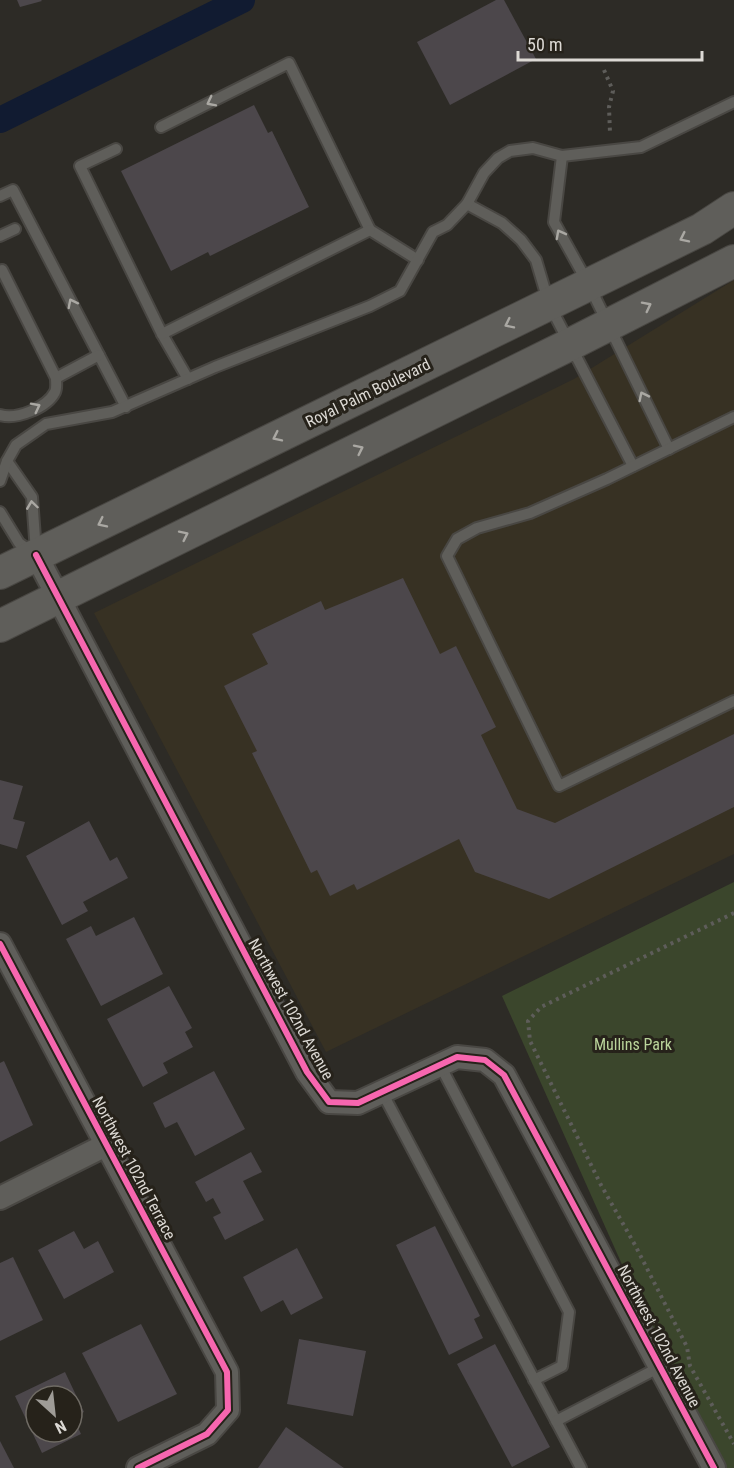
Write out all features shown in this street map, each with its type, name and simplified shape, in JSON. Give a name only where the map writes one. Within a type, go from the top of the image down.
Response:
[{"type":"main road","name":"Royal Palm Boulevard","points":[[0,573],[702,229],[734,208]]},
{"type":"main road","points":[[0,626],[734,261]]},
{"type":"street","name":"Northwest 102nd Avenue","points":[[36,555],[307,1072],[329,1102],[358,1103],[457,1057],[485,1060],[504,1075],[714,1468]]},
{"type":"street","name":"Northwest 102nd Terrace","points":[[0,944],[227,1372],[228,1410],[207,1434],[138,1468]]},
{"type":"street","points":[[0,1198],[106,1145]]},
{"type":"lane","points":[[162,127],[289,63],[370,230],[418,260]]},
{"type":"lane","points":[[0,481],[16,445],[46,424],[112,412],[126,407],[370,306],[400,291],[433,232],[447,225],[467,204],[484,173],[498,158],[510,151],[532,148],[562,156],[641,147],[734,102]]},
{"type":"lane","points":[[116,149],[80,166],[162,334],[188,380]]},
{"type":"lane","points":[[562,156],[554,222],[589,285],[669,449]]},
{"type":"lane","points":[[0,196],[13,190],[126,407]]},
{"type":"lane","points":[[467,204],[501,223],[521,240],[536,260],[549,304],[633,466]]},
{"type":"lane","points":[[0,236],[15,229]]},
{"type":"lane","points":[[162,334],[370,230]]},
{"type":"lane","points":[[0,415],[16,416],[49,400],[56,390],[56,378],[2,270]]},
{"type":"lane","points":[[56,378],[99,355]]},
{"type":"lane","points":[[734,417],[531,513],[477,528],[457,539],[447,556],[558,786],[734,701]]},
{"type":"lane","points":[[8,461],[32,496],[36,555]]},
{"type":"lane","points":[[0,512],[19,543],[36,555]]},
{"type":"lane","points":[[440,1065],[569,1312],[562,1366],[534,1380]]},
{"type":"lane","points":[[382,1092],[581,1468]]},
{"type":"lane","points":[[556,1421],[660,1366]]},
{"type":"path","points":[[604,70],[613,91],[609,107],[610,137]]},
{"type":"path","points":[[734,913],[542,1007],[528,1021],[530,1041],[601,1185],[635,1245],[687,1347],[690,1366],[734,1444]]},
{"type":"shaded area","points":[[734,280],[734,854],[326,1052],[94,613],[574,379]]},
{"type":"green space","name":"Mullins Park","points":[[734,882],[734,1468],[713,1468],[502,996]]},
{"type":"building","points":[[17,0],[41,0],[42,1],[20,7]]},
{"type":"building","points":[[496,0],[504,0],[536,59],[450,105],[417,42]]},
{"type":"building","points":[[254,105],[268,133],[272,131],[309,207],[210,256],[208,252],[171,271],[121,171]]},
{"type":"building","points":[[403,578],[440,654],[456,646],[496,727],[481,735],[517,809],[555,823],[734,734],[734,807],[549,899],[475,872],[459,839],[357,890],[354,884],[330,896],[317,870],[311,873],[252,753],[257,751],[224,686],[268,664],[252,634],[321,601],[325,610]]},
{"type":"building","points":[[0,780],[23,786],[13,819],[25,822],[17,849],[0,844]]},
{"type":"building","points":[[89,821],[110,861],[117,857],[128,878],[83,902],[88,911],[62,925],[26,856]]},
{"type":"building","points":[[134,917],[163,974],[101,1006],[66,939],[91,926],[96,936]]},
{"type":"building","points":[[169,986],[192,1028],[185,1032],[193,1047],[163,1063],[168,1073],[143,1087],[107,1019]]},
{"type":"building","points":[[4,1061],[33,1125],[0,1142],[0,1063]]},
{"type":"building","points":[[214,1071],[245,1129],[195,1156],[177,1122],[165,1128],[153,1103]]},
{"type":"building","points":[[251,1152],[262,1172],[243,1181],[264,1220],[225,1240],[213,1217],[221,1213],[213,1198],[206,1202],[195,1182]]},
{"type":"building","points":[[435,1226],[480,1316],[474,1319],[483,1338],[449,1355],[396,1245]]},
{"type":"building","points":[[74,1231],[84,1249],[98,1241],[114,1272],[64,1299],[38,1250]]},
{"type":"building","points":[[297,1248],[323,1298],[291,1315],[283,1300],[261,1312],[243,1277]]},
{"type":"building","points":[[13,1257],[43,1320],[0,1341],[0,1263]]},
{"type":"building","points":[[141,1324],[177,1394],[118,1422],[82,1353]]},
{"type":"building","points":[[299,1339],[366,1351],[353,1416],[287,1404]]},
{"type":"building","points":[[495,1344],[550,1447],[512,1467],[457,1364]]},
{"type":"building","points":[[65,1372],[71,1384],[40,1384]]},
{"type":"building","points":[[24,1392],[24,1415],[15,1396]]},
{"type":"building","points":[[286,1427],[344,1468],[258,1468]]},
{"type":"building","points":[[0,1441],[14,1468],[0,1468]]},
{"type":"building","points":[[38,1444],[60,1444],[42,1453]]},
{"type":"waterway","points":[[0,120],[242,0]]},
{"type":"cycle path","points":[[36,555],[307,1072],[329,1102],[358,1103],[457,1057],[485,1060],[504,1075],[714,1468]]},
{"type":"cycle path","points":[[0,944],[227,1372],[228,1410],[207,1434],[138,1468]]}]
